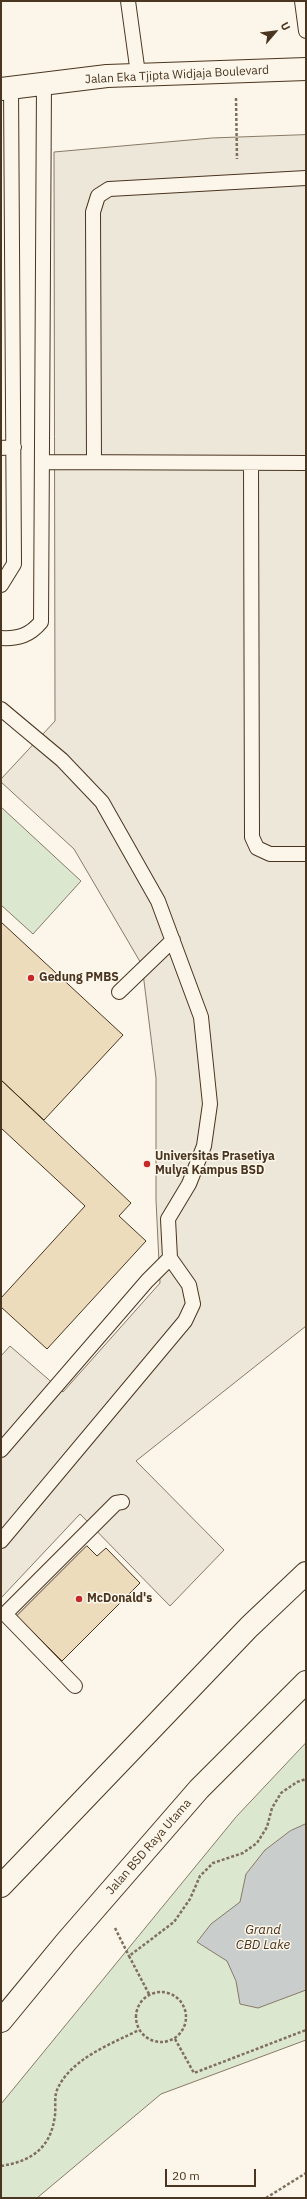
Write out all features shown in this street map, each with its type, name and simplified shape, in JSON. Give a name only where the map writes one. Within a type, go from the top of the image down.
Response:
[{"type":"main road","name":"Jalan Eka Tjipta Widjaja Boulevard","points":[[6,88],[107,76],[138,74],[306,69]]},
{"type":"main road","points":[[1,1886],[249,1627],[306,1573]]},
{"type":"main road","name":"Jalan BSD Raya Utama","points":[[1,2022],[66,1942],[199,1790],[306,1682]]},
{"type":"lane","points":[[128,1],[138,74]]},
{"type":"lane","points":[[302,1],[306,31]]},
{"type":"lane","points":[[1,638],[16,639],[33,632],[41,622],[44,83]]},
{"type":"lane","points":[[1,585],[14,564],[8,448],[6,88]]},
{"type":"lane","points":[[94,462],[93,212],[98,196],[109,189],[306,178]]},
{"type":"lane","points":[[43,462],[306,463]]},
{"type":"lane","points":[[251,463],[252,836],[257,848],[270,854],[306,854]]},
{"type":"lane","points":[[1,709],[62,760],[102,802],[158,901],[201,1017],[210,1104],[204,1146],[189,1184],[168,1218],[170,1258],[189,1285],[193,1304],[185,1321],[1,1541]]},
{"type":"lane","points":[[119,992],[173,940]]},
{"type":"lane","points":[[1,1450],[147,1281],[170,1258]]},
{"type":"lane","points":[[74,1686],[7,1616],[6,1613],[116,1503],[122,1502]]},
{"type":"path","points":[[236,72],[237,156]]},
{"type":"path","points":[[149,1994],[129,1956],[174,1922],[190,1899],[200,1876],[213,1863],[243,1853],[257,1843],[267,1827],[272,1808],[281,1793],[297,1782],[306,1779]]},
{"type":"path","points":[[158,1991],[168,1992],[177,1996],[184,2004],[187,2013],[186,2023],[182,2032],[175,2039],[165,2042],[155,2042],[146,2037],[139,2030],[136,2020],[136,2010],[141,2001],[149,1994],[158,1991]]},
{"type":"path","points":[[1,2166],[18,2163],[38,2152],[49,2140],[55,2116],[57,2091],[68,2075],[87,2056],[139,2030]]},
{"type":"path","points":[[175,2039],[194,2073],[306,2030]]},
{"type":"path","points":[[266,2198],[272,2197],[306,2173]]},
{"type":"green space","points":[[1,807],[81,881],[33,934],[1,905]]},
{"type":"green space","points":[[306,1743],[306,2040],[161,2094],[37,2198],[1,2198],[1,2104],[236,1817]]},
{"type":"shaded area","points":[[306,135],[306,1326],[136,1461],[224,1550],[170,1606],[80,1514],[1,1598],[1,1356],[10,1346],[63,1392],[160,1283],[156,1200],[156,1078],[142,965],[74,849],[1,782],[1,779],[55,721],[54,152],[212,138]]},
{"type":"water","name":"Grand CBD Lake","points":[[306,1824],[306,1990],[258,2008],[240,2004],[236,1981],[227,1961],[197,1942],[211,1924],[240,1902],[246,1874],[265,1850],[290,1831]]},
{"type":"building","name":"Gedung PMBS","points":[[1,922],[123,1035],[44,1120],[1,1080]]},
{"type":"building","points":[[1,1080],[131,1203],[119,1216],[146,1241],[47,1349],[1,1307],[1,1298],[85,1206],[1,1128]]},
{"type":"building","name":"McDonald's","points":[[87,1546],[97,1556],[106,1548],[140,1583],[62,1661],[17,1616]]},
{"type":"place","name":"Gedung PMBS","points":[[31,978]]},
{"type":"place","name":"Universitas Prasetiya Mulya Kampus BSD","points":[[147,1164]]},
{"type":"place","name":"McDonald's","points":[[79,1599]]}]
